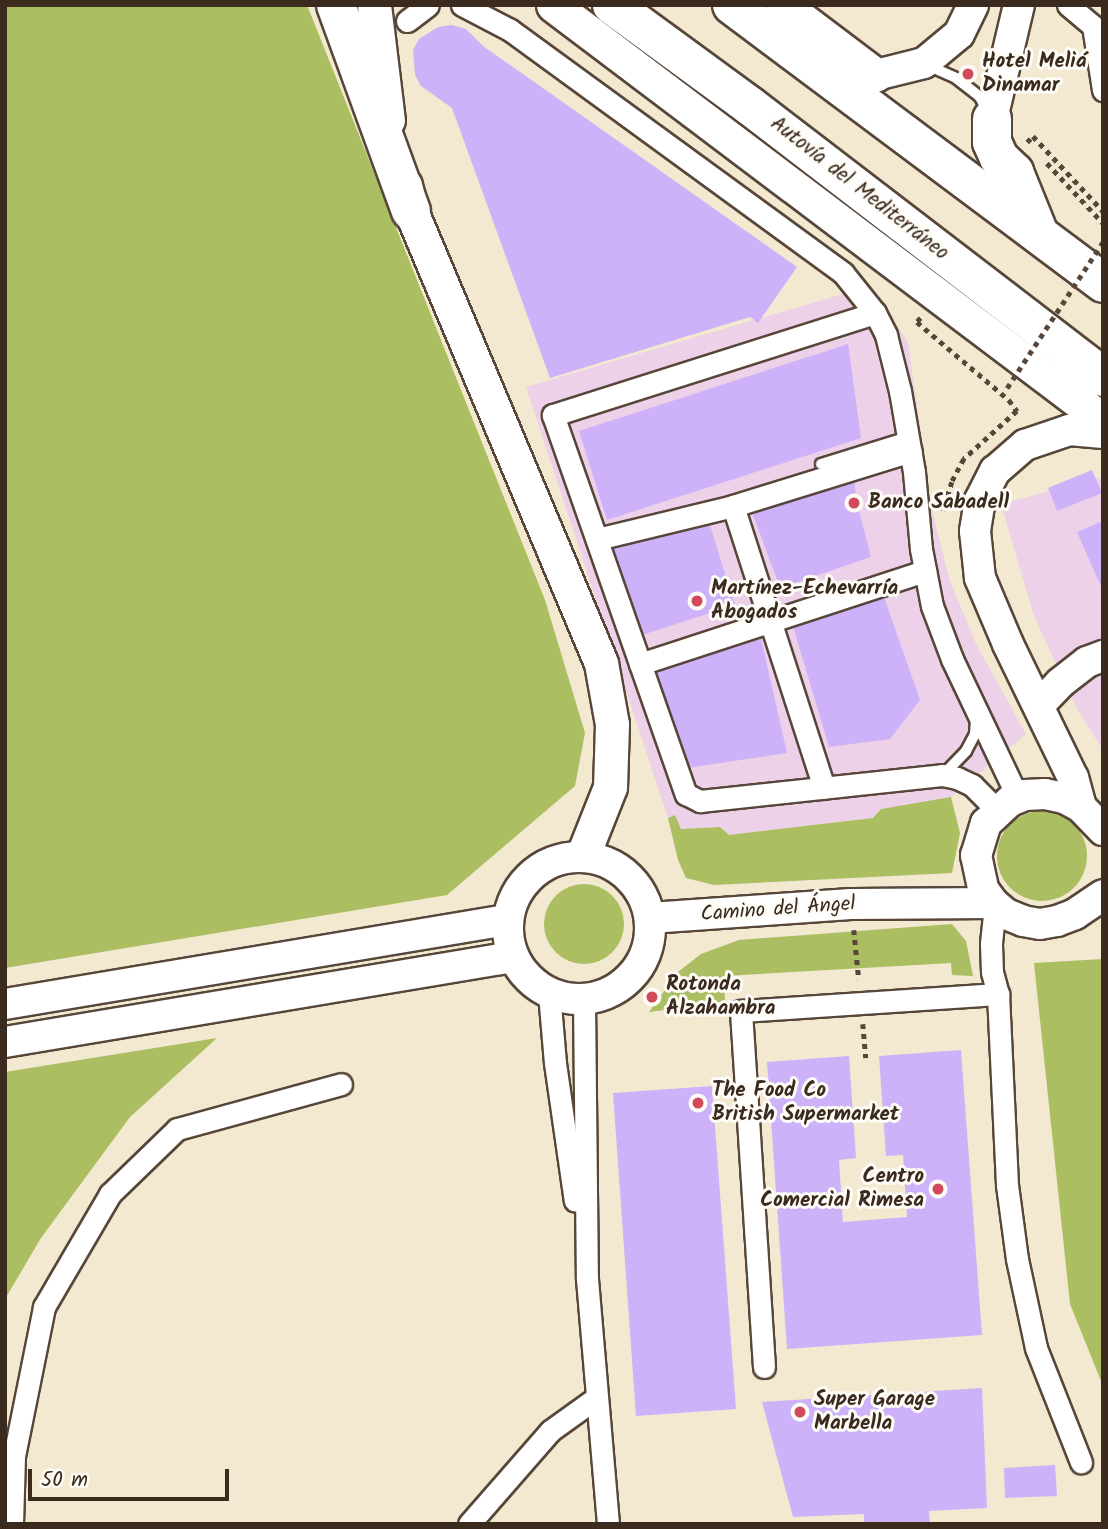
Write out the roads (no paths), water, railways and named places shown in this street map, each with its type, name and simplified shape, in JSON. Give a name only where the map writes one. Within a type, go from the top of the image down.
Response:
[{"type":"highway","points":[[336,5],[411,211]]},
{"type":"highway","name":"Autovía del Mediterráneo","points":[[612,5],[750,106],[1103,377]]},
{"type":"highway","points":[[732,5],[1103,283]]},
{"type":"highway","points":[[780,5],[824,75]]},
{"type":"highway","points":[[824,75],[876,75]]},
{"type":"highway","points":[[992,119],[992,142],[999,158],[1013,172],[1039,234]]},
{"type":"main road","points":[[374,5],[390,132],[411,211],[601,663],[612,724],[610,787],[583,855]]},
{"type":"main road","points":[[553,5],[1103,420]]},
{"type":"main road","points":[[780,5],[876,75]]},
{"type":"street","points":[[407,20],[428,5]]},
{"type":"street","points":[[462,5],[510,30],[843,273],[875,313],[886,335],[909,444],[932,606],[952,659],[976,708],[1007,804]]},
{"type":"street","points":[[876,75],[924,63],[959,34],[973,5]]},
{"type":"street","points":[[992,119],[1019,5]]},
{"type":"street","points":[[1068,5],[1093,26],[1103,90]]},
{"type":"street","points":[[875,313],[553,415],[687,794],[700,801],[942,775],[957,778],[1007,804],[1045,794],[1064,798],[1095,825]]},
{"type":"street","points":[[1095,825],[1008,644],[981,578],[975,531],[980,500],[995,471],[1025,445],[1069,430],[1103,433]]},
{"type":"street","points":[[597,539],[733,506],[909,444]]},
{"type":"street","points":[[733,506],[824,788]]},
{"type":"street","points":[[640,664],[925,571]]},
{"type":"street","points":[[1039,705],[1060,683],[1087,662],[1103,656]]},
{"type":"street","name":"Camino del Ángel","points":[[905,902],[956,886],[966,878],[976,855],[979,838],[1007,804]]},
{"type":"street","points":[[583,855],[611,864],[635,882],[650,918],[649,942],[641,964],[607,994],[584,1000],[549,993],[522,972],[513,957],[507,920],[514,894],[556,859],[583,855]]},
{"type":"street","points":[[976,855],[977,872],[998,907],[991,923],[997,972],[1007,1185],[1017,1259],[1036,1348],[1081,1462]]},
{"type":"street","points":[[1096,898],[1103,874]]},
{"type":"street","name":"Camino del Ángel","points":[[650,918],[905,902],[998,907],[1031,922],[1058,921],[1075,914],[1096,898]]},
{"type":"street","points":[[5,1004],[507,920]]},
{"type":"street","points":[[5,1042],[513,957]]},
{"type":"street","points":[[549,993],[555,1063],[587,1279]]},
{"type":"street","points":[[764,1367],[741,1011],[998,994]]},
{"type":"street","points":[[584,1000],[587,1279],[608,1524]]},
{"type":"street","points":[[12,1524],[14,1456],[44,1307],[110,1194],[177,1129],[341,1084]]},
{"type":"street","points":[[469,1524],[550,1431],[596,1398]]},
{"type":"lane","points":[[924,63],[956,78],[980,97],[992,119]]},
{"type":"lane","points":[[821,464],[909,444]]},
{"type":"lane","points":[[942,775],[955,765],[975,734],[976,708]]},
{"type":"place","name":"Hotel Meliá Dinamar","points":[[968,74]]},
{"type":"place","name":"Banco Sabadell","points":[[854,503]]},
{"type":"place","name":"Martínez-Echevarría Abogados","points":[[697,601]]},
{"type":"place","name":"Rotonda Alzahambra","points":[[652,997]]},
{"type":"place","name":"The Food Co British Supermarket","points":[[698,1103]]},
{"type":"place","name":"Centro Comercial Rimesa","points":[[938,1189]]},
{"type":"place","name":"Super Garage Marbella","points":[[800,1412]]}]
